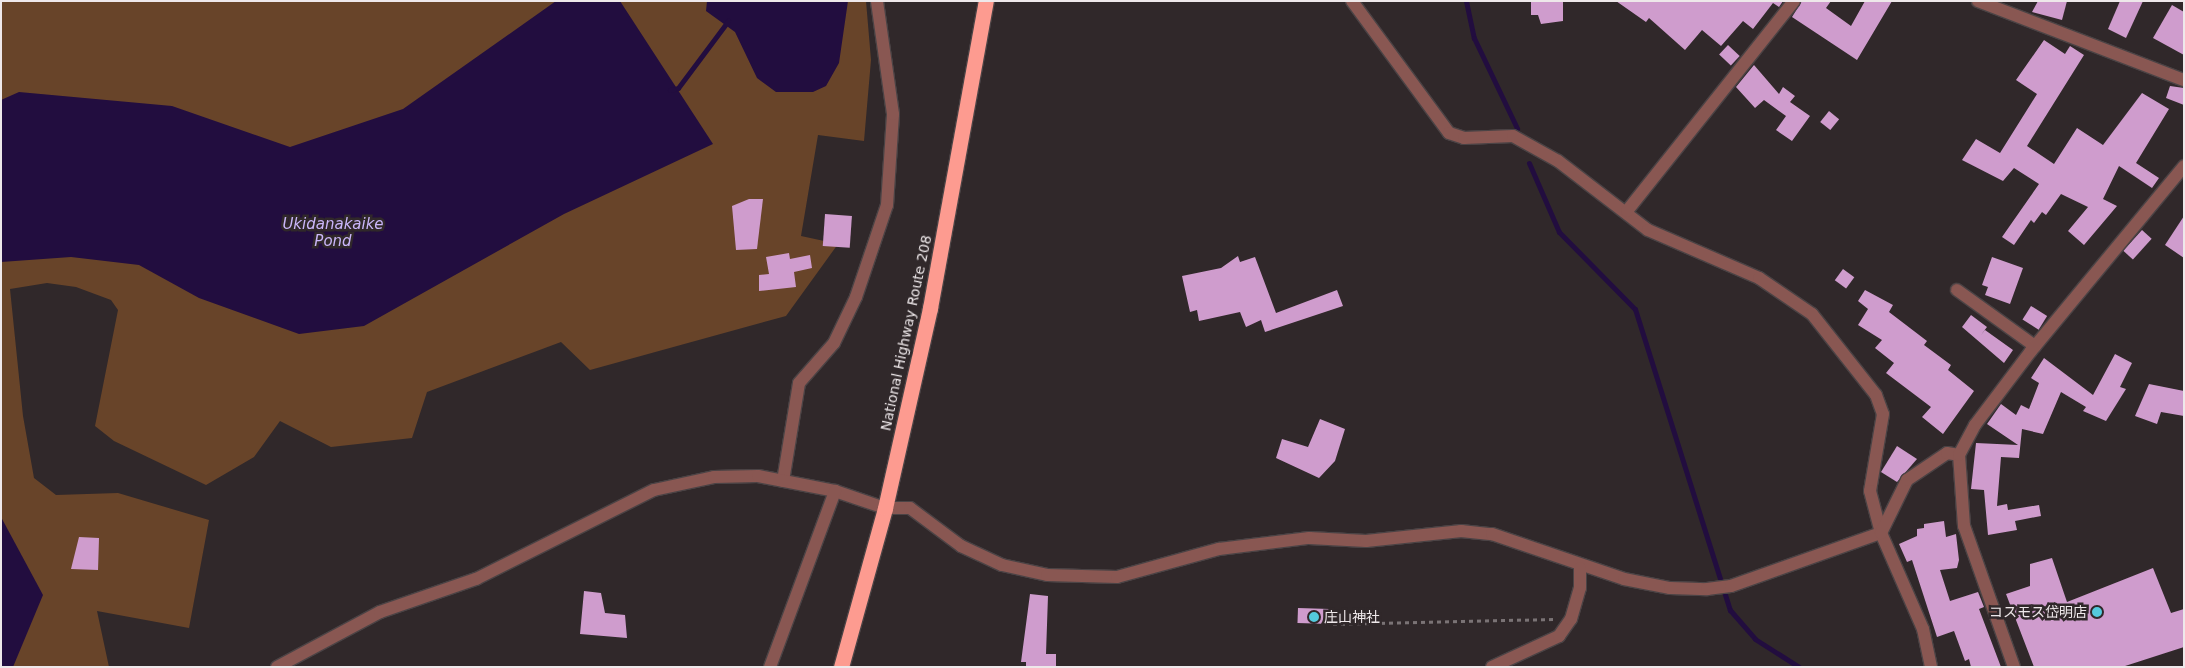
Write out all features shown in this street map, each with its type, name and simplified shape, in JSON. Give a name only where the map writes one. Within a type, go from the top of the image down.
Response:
[{"type":"highway","name":"National Highway Route 208","points":[[841,667],[885,508],[930,308],[986,1]]},
{"type":"street","points":[[783,480],[799,384],[834,343],[856,297],[887,205],[893,114],[877,1]]},
{"type":"street","points":[[1352,1],[1449,133],[1464,138],[1513,136],[1558,161],[1678,246],[1759,278],[1812,314],[1876,395],[1883,414],[1870,491],[1881,533],[1923,629],[1932,667]]},
{"type":"street","points":[[1627,211],[1794,1]]},
{"type":"street","points":[[1978,1],[2184,80]]},
{"type":"street","points":[[2014,667],[1964,526],[1959,455],[1975,425],[2035,346],[2184,166]]},
{"type":"street","points":[[1957,290],[2035,346]]},
{"type":"street","points":[[277,667],[380,612],[476,579],[654,490],[714,477],[783,480],[835,491],[885,508],[910,508],[961,546],[1002,565],[1047,575],[1117,577],[1219,549],[1309,538],[1366,541],[1461,530],[1492,534],[1557,555],[1580,568],[1670,588],[1714,588],[1731,586],[1881,533],[1907,480],[1947,453],[1959,455]]},
{"type":"street","points":[[770,667],[835,491]]},
{"type":"street","points":[[1492,667],[1559,636],[1571,619],[1580,588],[1580,568]]},
{"type":"path","points":[[1333,624],[1571,619]]},
{"type":"shaded area","points":[[1,1],[866,1],[871,60],[864,141],[818,135],[801,236],[838,244],[786,316],[590,370],[561,342],[427,392],[412,438],[331,447],[280,421],[254,457],[206,485],[114,441],[95,426],[118,310],[111,300],[76,287],[47,283],[10,289],[23,416],[34,478],[56,495],[118,493],[209,520],[189,628],[97,611],[109,667],[1,667]]},
{"type":"water","name":"Ukidanakaike Pond","points":[[556,1],[620,1],[713,144],[564,214],[364,326],[299,334],[199,298],[139,265],[71,257],[1,262],[1,100],[19,92],[172,106],[290,147],[403,109]]},
{"type":"water","points":[[707,1],[848,1],[839,63],[826,86],[813,92],[776,92],[757,78],[735,32],[706,11]]},
{"type":"water","points":[[1,517],[43,595],[13,667],[1,667]]},
{"type":"building","points":[[1531,1],[1563,1],[1563,21],[1541,24],[1538,15],[1531,15]]},
{"type":"building","points":[[1616,1],[1783,1],[1779,7],[1773,3],[1753,29],[1743,21],[1721,46],[1702,30],[1685,50],[1649,18],[1646,22]]},
{"type":"building","points":[[1802,1],[1831,1],[1826,8],[1851,26],[1865,1],[1892,1],[1857,60],[1792,17]]},
{"type":"building","points":[[2038,1],[2067,1],[2062,20],[2032,12]]},
{"type":"building","points":[[2120,1],[2143,1],[2126,38],[2108,29]]},
{"type":"building","points":[[2172,5],[2184,12],[2184,55],[2153,38]]},
{"type":"building","points":[[2044,40],[2065,54],[2070,46],[2084,55],[2027,146],[2054,164],[2077,128],[2103,145],[2142,93],[2169,109],[2136,163],[2159,178],[2152,188],[2119,166],[2103,199],[2117,206],[2084,245],[2068,231],[2088,207],[2061,194],[2046,215],[2042,212],[2034,223],[2031,220],[2014,245],[2002,237],[2039,184],[2014,168],[2003,181],[1962,160],[1976,139],[2000,153],[2037,94],[2016,80]]},
{"type":"building","points":[[1728,45],[1740,56],[1731,65],[1719,55]]},
{"type":"building","points":[[1754,65],[1779,94],[1783,87],[1795,96],[1790,102],[1810,116],[1792,141],[1776,130],[1786,116],[1764,100],[1755,108],[1736,87]]},
{"type":"building","points":[[2170,86],[2184,88],[2184,105],[2166,98]]},
{"type":"building","points":[[1829,111],[1839,119],[1830,130],[1820,122]]},
{"type":"building","points":[[749,199],[763,199],[757,249],[736,250],[732,206]]},
{"type":"building","points":[[825,214],[852,216],[850,248],[823,246]]},
{"type":"building","points":[[2184,216],[2184,258],[2165,245]]},
{"type":"building","points":[[2142,230],[2152,239],[2133,260],[2123,251]]},
{"type":"building","points":[[789,253],[790,259],[810,255],[812,268],[794,272],[796,287],[759,291],[759,275],[769,274],[766,257]]},
{"type":"building","points":[[1238,256],[1240,262],[1255,257],[1276,313],[1337,290],[1343,306],[1265,332],[1261,320],[1246,327],[1240,312],[1199,321],[1197,310],[1190,312],[1182,276],[1221,268]]},
{"type":"building","points":[[1992,257],[2023,268],[2010,304],[1985,295],[1988,287],[1982,285]]},
{"type":"building","points":[[1843,269],[1854,277],[1846,289],[1835,280]]},
{"type":"building","points":[[1865,290],[1893,305],[1889,312],[1927,341],[1924,345],[1951,365],[1948,370],[1974,391],[1943,434],[1922,417],[1931,407],[1886,373],[1894,363],[1875,348],[1882,340],[1858,325],[1868,309],[1858,301]]},
{"type":"building","points":[[2031,306],[2047,316],[2039,330],[2023,320]]},
{"type":"building","points":[[1971,315],[1987,327],[1981,335],[1985,330],[2013,350],[2004,363],[1962,327]]},
{"type":"building","points":[[2115,354],[2132,363],[2120,387],[2126,389],[2106,421],[2083,411],[2086,407],[2061,392],[2043,434],[2022,429],[2019,458],[2001,457],[1997,506],[2007,504],[2008,510],[2039,505],[2041,516],[2015,521],[2017,530],[1988,535],[1984,490],[1971,489],[1976,443],[2018,445],[1987,424],[2001,404],[2016,415],[2021,405],[2029,409],[2039,383],[2031,378],[2044,358],[2093,395]]},
{"type":"building","points":[[2149,384],[2184,391],[2184,416],[2161,412],[2157,424],[2135,416]]},
{"type":"building","points":[[1320,419],[1345,429],[1335,461],[1319,478],[1276,458],[1282,439],[1308,447]]},
{"type":"building","points":[[1897,446],[1917,459],[1897,482],[1881,472]]},
{"type":"building","points":[[1944,521],[1946,537],[1956,534],[1959,560],[1957,568],[1940,570],[1950,601],[1978,592],[1984,607],[1979,609],[2001,667],[1971,667],[1969,659],[1965,661],[1954,631],[1937,637],[1912,560],[1907,562],[1899,544],[1917,536],[1917,529],[1924,528],[1924,524]]},
{"type":"building","points":[[79,537],[99,538],[98,570],[71,569]]},
{"type":"building","name":"コスモス岱明店","points":[[2052,558],[2067,602],[2153,568],[2171,613],[2184,609],[2184,647],[2122,667],[2034,667],[2006,594],[2030,586],[2030,564]]},
{"type":"building","points":[[584,591],[601,593],[605,613],[625,615],[627,638],[580,634]]},
{"type":"building","points":[[1030,594],[1048,596],[1046,654],[1056,654],[1056,667],[1026,667],[1026,662],[1021,662]]},
{"type":"building","name":"庄山神社","points":[[1298,608],[1330,609],[1329,624],[1297,623]]},
{"type":"waterway","points":[[1466,1],[1474,38],[1517,128]]},
{"type":"waterway","points":[[670,90],[678,88],[728,21]]},
{"type":"waterway","points":[[1529,163],[1559,232],[1635,309],[1730,610],[1755,639],[1799,667]]},
{"type":"place","name":"コスモス岱明店","points":[[2097,612]]},
{"type":"place","name":"庄山神社","points":[[1314,617]]}]
